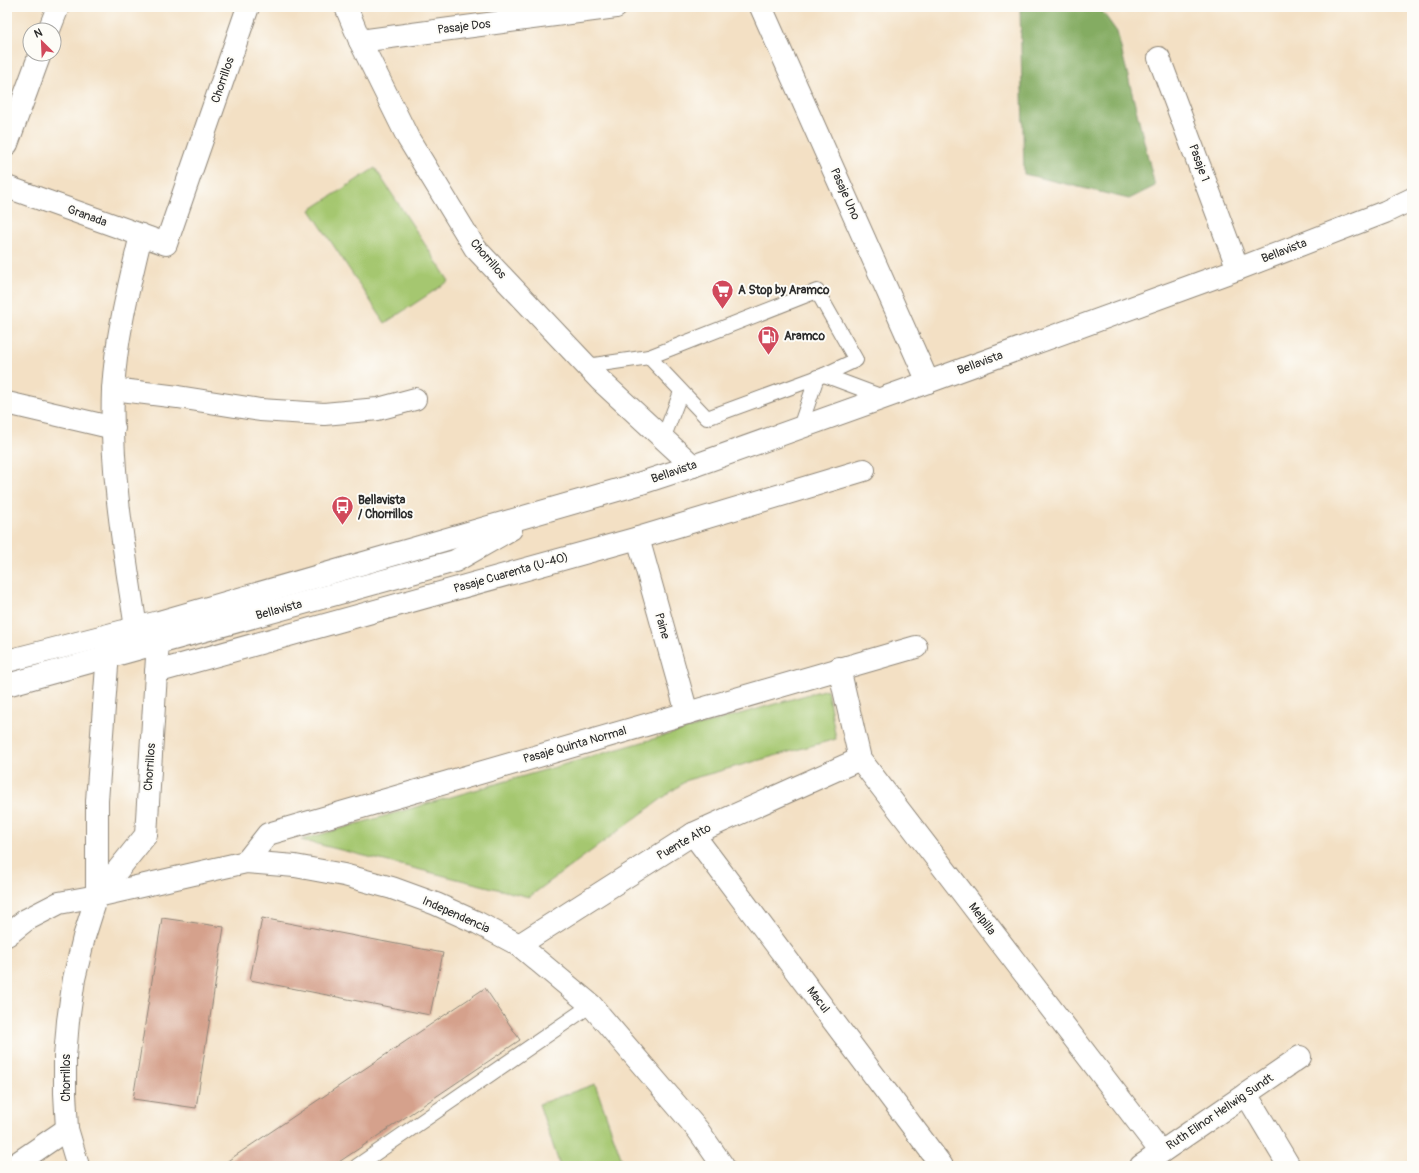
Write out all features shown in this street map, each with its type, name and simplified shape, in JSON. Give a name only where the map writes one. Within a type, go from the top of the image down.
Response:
[{"type":"street","points":[[52,22],[58,7]]},
{"type":"street","name":"Chorrillos","points":[[166,244],[248,7]]},
{"type":"street","name":"Chorrillos","points":[[346,7],[360,41],[408,138],[475,248],[586,366],[693,466]]},
{"type":"street","name":"Pasaje Dos","points":[[360,41],[616,7]]},
{"type":"street","name":"Pasaje Uno","points":[[761,7],[928,382]]},
{"type":"street","name":"Pasaje 1","points":[[1159,58],[1238,269]]},
{"type":"street","points":[[7,144],[37,62]]},
{"type":"street","name":"Granada","points":[[7,187],[166,244]]},
{"type":"street","name":"Bellavista","points":[[7,660],[159,622],[635,485],[693,466],[1238,269],[1385,212],[1412,199]]},
{"type":"street","points":[[136,628],[120,522],[113,389],[121,319],[140,235]]},
{"type":"street","points":[[113,389],[178,397],[260,410],[324,414],[378,409],[415,399]]},
{"type":"street","points":[[7,403],[114,428]]},
{"type":"street","name":"Pasaje Cuarenta (U-40)","points":[[156,672],[638,538],[864,470]]},
{"type":"street","name":"Bellavista","points":[[7,684],[455,561],[542,512]]},
{"type":"street","name":"Paine","points":[[638,538],[687,713]]},
{"type":"street","name":"Chorrillos","points":[[96,896],[146,835],[159,622]]},
{"type":"street","name":"Chorrillos","points":[[78,1166],[67,1129],[65,1057],[74,979],[96,896],[97,802],[109,635]]},
{"type":"street","name":"Pasaje Quinta Normal","points":[[246,862],[268,834],[916,647]]},
{"type":"street","name":"Melpilla","points":[[839,668],[860,759],[1161,1152]]},
{"type":"street","name":"Puente Alto","points":[[519,945],[693,834],[860,759]]},
{"type":"street","name":"Macul","points":[[693,834],[942,1166]]},
{"type":"street","name":"Independencia","points":[[7,935],[26,920],[59,903],[246,862],[302,868],[344,875],[392,888],[436,904],[478,923],[519,945],[590,1005],[698,1130],[723,1166]]},
{"type":"street","name":"Ruth Elinor Hellwig Sundt","points":[[1141,1166],[1300,1057]]},
{"type":"street","points":[[1246,1094],[1289,1166]]},
{"type":"street","points":[[13,1166],[67,1129]]},
{"type":"lane","points":[[586,366],[649,357],[817,291],[856,360],[820,376],[707,418],[649,357]]},
{"type":"lane","points":[[820,376],[883,397]]},
{"type":"lane","points":[[800,427],[820,376]]},
{"type":"lane","points":[[663,439],[681,392]]},
{"type":"lane","points":[[357,1166],[590,1005]]},
{"type":"green space","points":[[1020,7],[1099,7],[1117,32],[1155,186],[1129,199],[1024,174]]},
{"type":"green space","points":[[375,168],[449,281],[385,323],[310,210]]},
{"type":"green space","points":[[827,689],[836,739],[687,780],[529,897],[301,840]]},
{"type":"green space","points":[[595,1084],[624,1166],[560,1166],[539,1104]]},
{"type":"building","points":[[162,918],[224,927],[196,1108],[133,1099]]},
{"type":"building","points":[[262,918],[443,953],[430,1015],[250,980]]},
{"type":"building","points":[[485,988],[520,1040],[333,1166],[220,1166]]},
{"type":"place","name":"A Stop by Aramco","points":[[722,310]]},
{"type":"place","name":"Aramco","points":[[769,356]]},
{"type":"place","name":"Bellavista / Chorrillos","points":[[342,526]]}]
